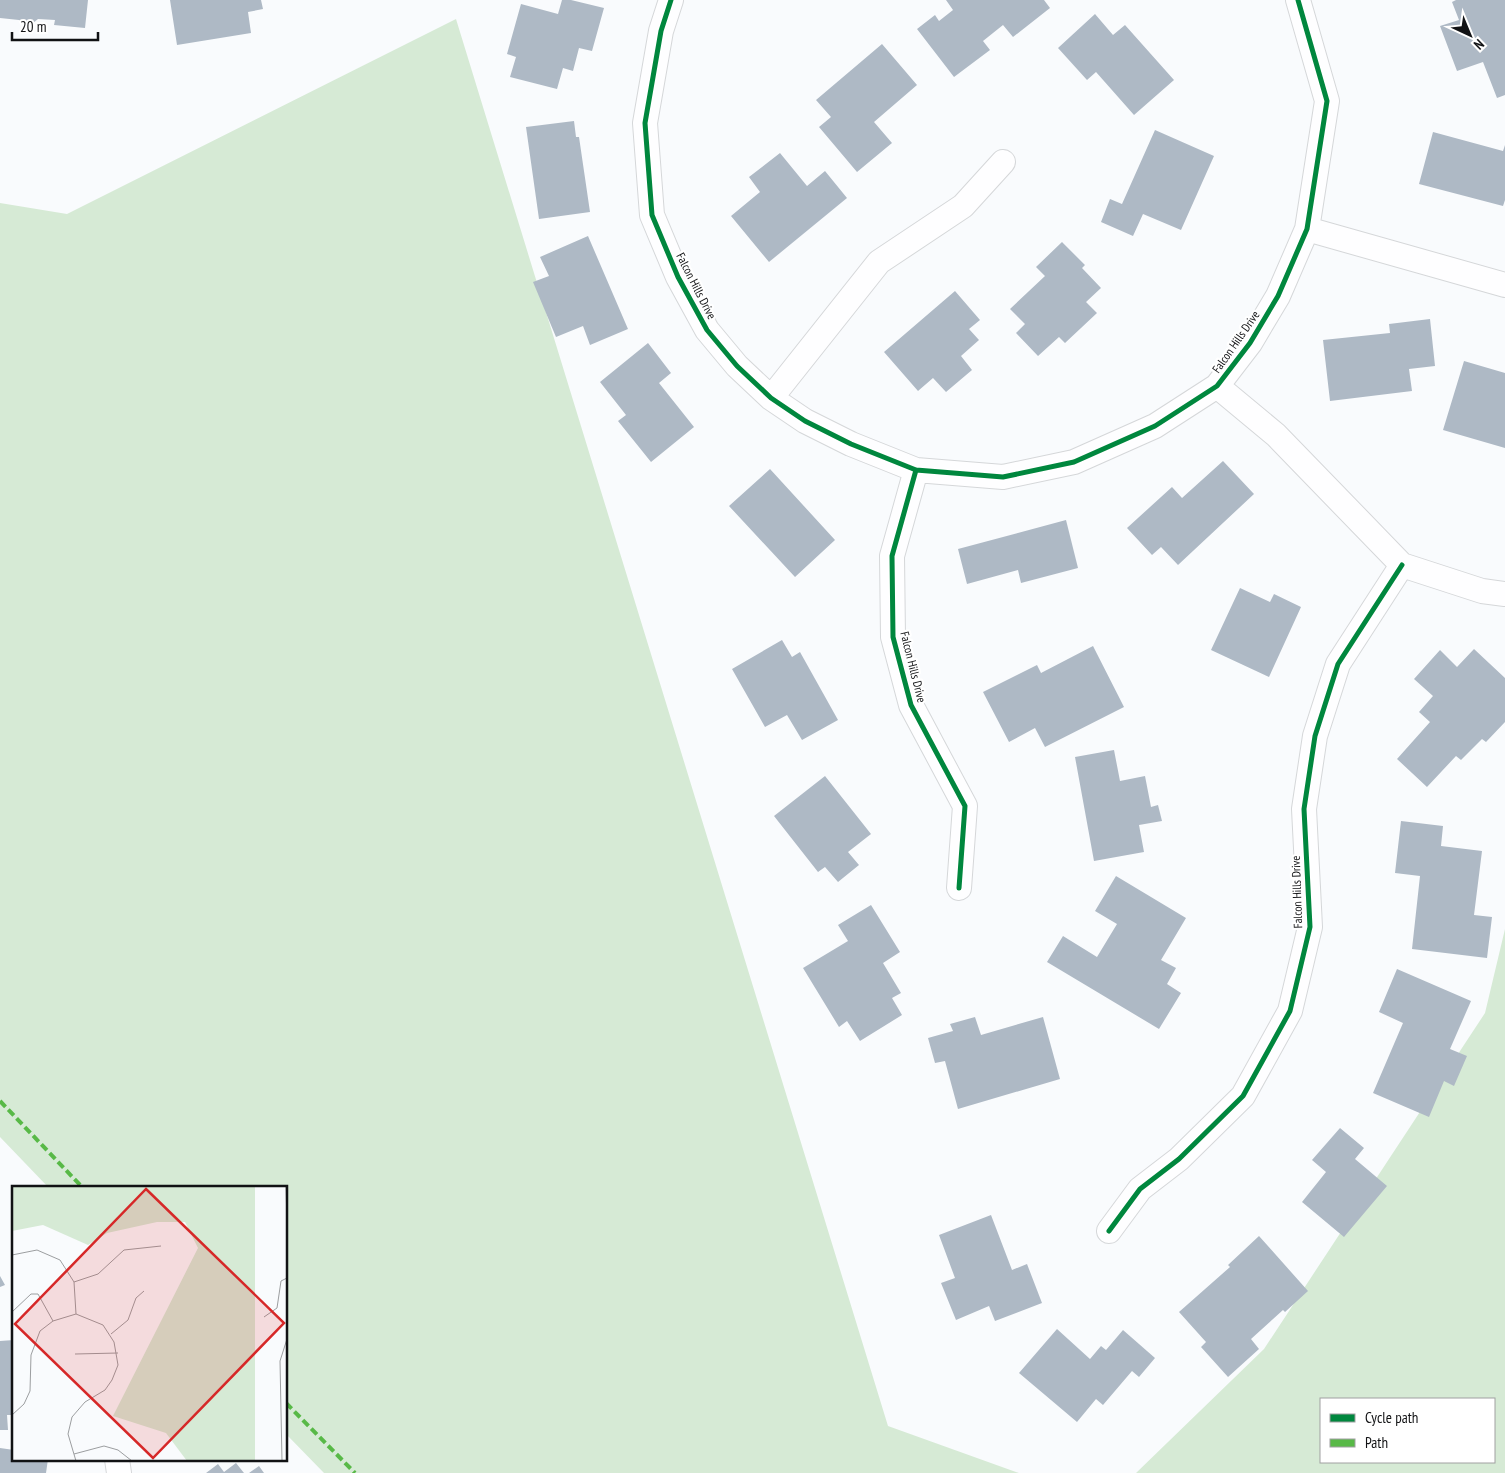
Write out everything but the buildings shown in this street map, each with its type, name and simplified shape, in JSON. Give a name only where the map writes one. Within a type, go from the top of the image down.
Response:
[{"type":"street","name":"Falcon Hills Drive","points":[[671,0],[661,31],[646,123],[652,215],[678,277],[707,330],[737,366],[771,398],[804,421],[851,444],[916,470],[1002,477],[1074,462],[1155,426],[1217,386],[1250,343],[1278,296],[1307,229],[1327,102],[1298,0]]},
{"type":"street","points":[[771,398],[879,262],[963,206],[1003,162]]},
{"type":"street","points":[[1307,229],[1505,285]]},
{"type":"street","name":"Falcon Hills Drive","points":[[1217,386],[1276,435],[1402,565],[1482,591],[1505,594]]},
{"type":"street","name":"Falcon Hills Drive","points":[[916,470],[892,556],[893,637],[911,705],[965,806],[959,888]]},
{"type":"street","name":"Falcon Hills Drive","points":[[1109,1231],[1140,1189],[1179,1159],[1242,1096],[1290,1012],[1310,927],[1304,809],[1315,736],[1338,664],[1402,565]]},
{"type":"street","points":[[117,1460],[119,1473]]},
{"type":"green space","points":[[456,19],[888,1426],[1019,1473],[324,1473],[288,1436],[288,1186],[47,1186],[0,1137],[0,203],[67,214]]},
{"type":"green space","points":[[1505,929],[1505,1473],[1136,1473],[1264,1349],[1485,1013]]},
{"type":"marked path","points":[[0,1101],[81,1186]]},
{"type":"marked path","points":[[288,1405],[355,1473]]},
{"type":"cycle path","points":[[671,0],[661,31],[645,123],[652,215],[678,277],[707,330],[737,366],[771,398],[805,421],[851,444],[916,470],[1003,477],[1074,462],[1155,426],[1217,386],[1250,343],[1278,296],[1307,229],[1327,101],[1298,0]]},
{"type":"cycle path","points":[[916,470],[892,556],[893,637],[911,705],[965,806],[959,888]]},
{"type":"cycle path","points":[[1109,1231],[1140,1189],[1179,1159],[1243,1096],[1290,1011],[1310,927],[1304,809],[1315,736],[1338,664],[1402,565]]}]
